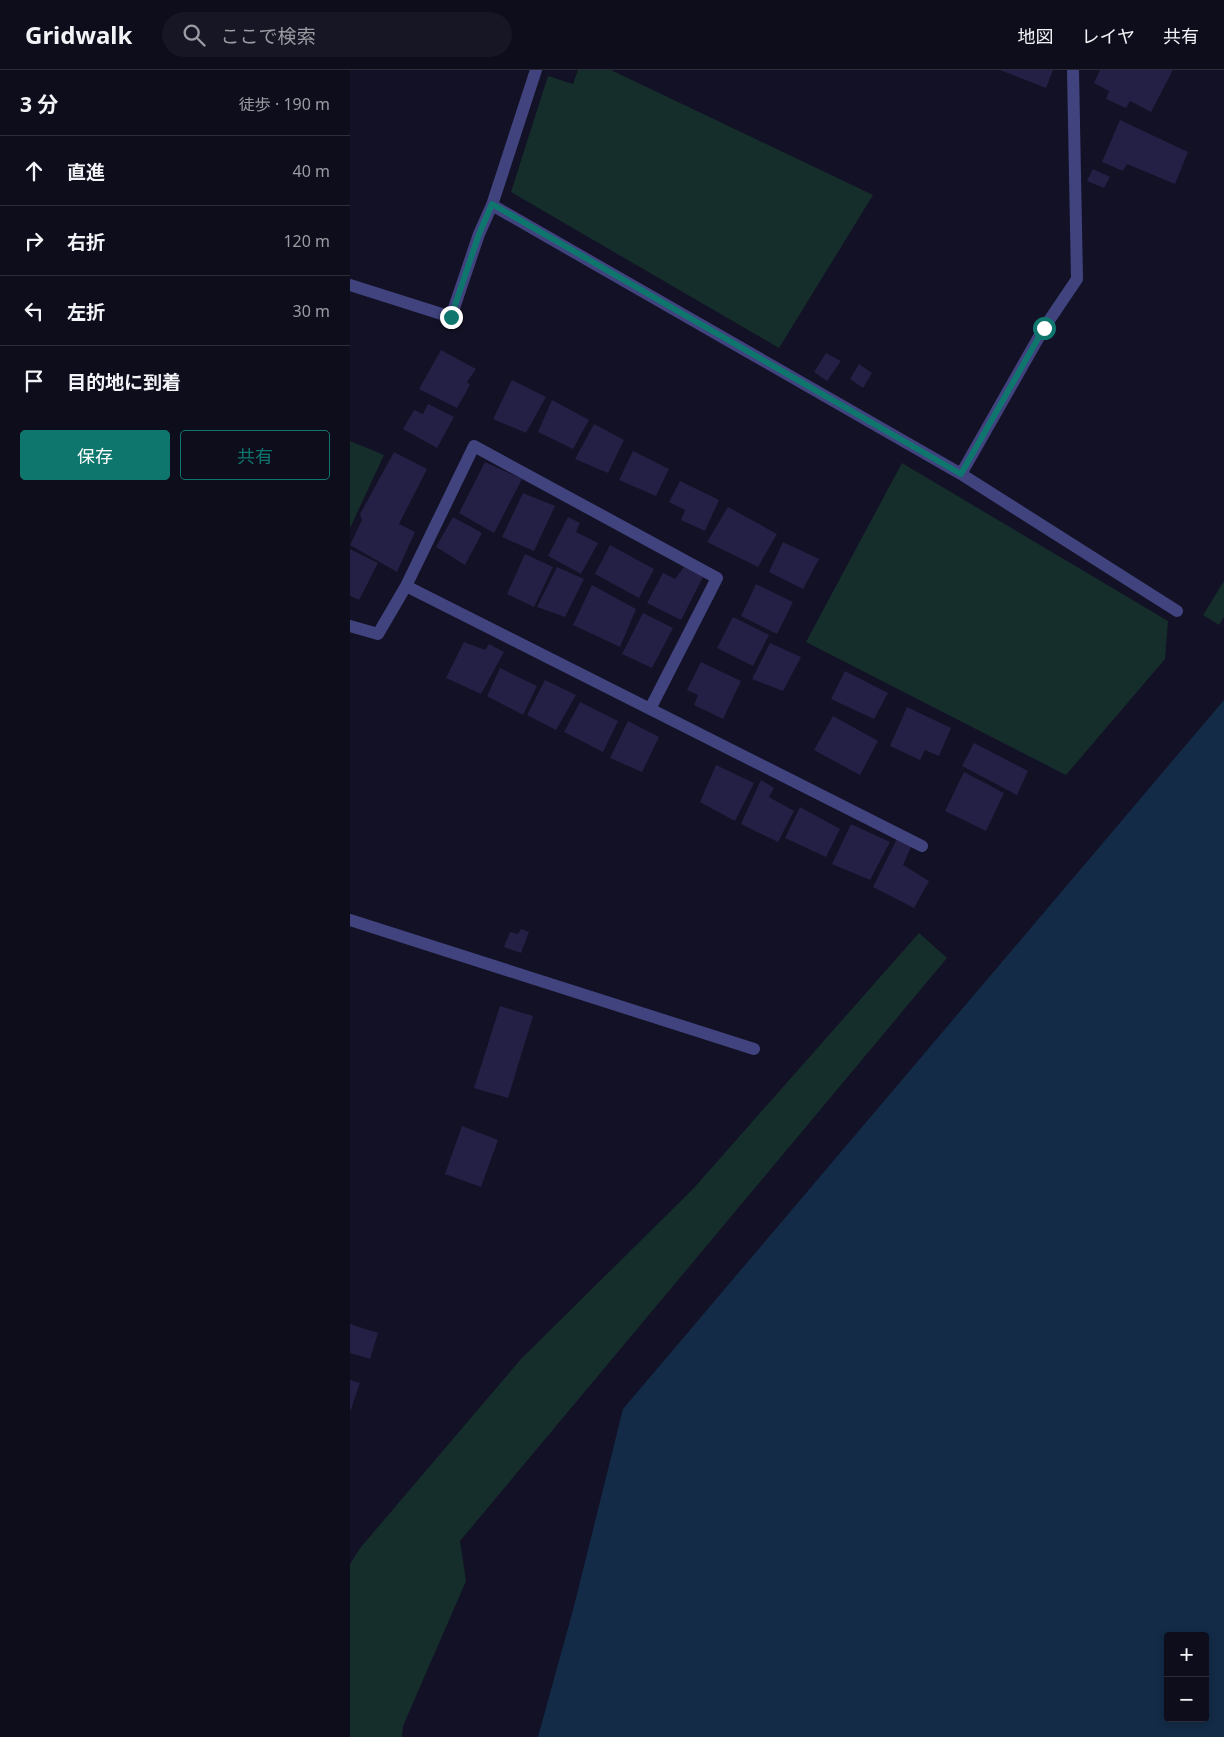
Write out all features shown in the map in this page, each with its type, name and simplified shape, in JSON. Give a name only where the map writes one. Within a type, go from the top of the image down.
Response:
[{"type":"street","points":[[350,285],[451,317],[479,234],[492,204],[536,70]]},
{"type":"street","points":[[961,474],[1044,328],[1077,279],[1073,70]]},
{"type":"street","points":[[492,204],[961,474],[1177,611]]},
{"type":"street","points":[[350,626],[378,634],[406,586],[474,446],[717,578],[650,709]]},
{"type":"street","points":[[406,586],[922,846]]},
{"type":"street","points":[[350,920],[754,1049]]},
{"type":"green space","points":[[578,70],[611,70],[873,195],[779,348],[511,192],[548,76],[573,84]]},
{"type":"green space","points":[[350,441],[384,455],[350,528]]},
{"type":"green space","points":[[902,463],[1168,621],[1165,659],[1066,775],[806,642]]},
{"type":"green space","points":[[1224,581],[1224,617],[1219,625],[1203,615]]},
{"type":"green space","points":[[919,933],[947,958],[460,1541],[466,1581],[403,1726],[402,1737],[350,1737],[350,1564],[361,1547],[521,1359],[693,1189]]},
{"type":"water","points":[[1224,700],[1224,1737],[538,1737],[573,1610],[623,1409]]},
{"type":"building","points":[[1000,70],[1053,70],[1046,88]]},
{"type":"building","points":[[1100,70],[1173,70],[1151,112],[1130,101],[1126,108],[1106,99],[1109,91],[1094,83]]},
{"type":"building","points":[[1120,120],[1188,152],[1175,184],[1127,164],[1123,171],[1102,162]]},
{"type":"building","points":[[1093,169],[1110,177],[1104,188],[1087,181]]},
{"type":"building","points":[[441,350],[476,369],[467,382],[470,385],[457,408],[419,389]]},
{"type":"building","points":[[826,353],[841,361],[827,381],[814,372]]},
{"type":"building","points":[[859,364],[872,373],[863,388],[850,379]]},
{"type":"building","points":[[512,380],[546,397],[526,433],[493,419]]},
{"type":"building","points":[[552,400],[589,420],[573,449],[538,432]]},
{"type":"building","points":[[428,404],[454,417],[437,448],[403,429],[414,410],[423,414]]},
{"type":"building","points":[[594,424],[624,440],[608,473],[575,459]]},
{"type":"building","points":[[633,451],[669,469],[656,496],[619,480]]},
{"type":"building","points":[[394,452],[427,469],[399,524],[415,532],[397,572],[350,545],[362,520],[360,514]]},
{"type":"building","points":[[485,462],[522,479],[494,533],[459,513]]},
{"type":"building","points":[[680,481],[719,500],[705,531],[681,520],[685,510],[669,502]]},
{"type":"building","points":[[523,493],[555,506],[534,551],[502,537]]},
{"type":"building","points":[[728,507],[777,534],[758,567],[707,542]]},
{"type":"building","points":[[453,517],[482,533],[465,565],[436,547]]},
{"type":"building","points":[[568,517],[580,523],[576,532],[598,543],[581,574],[548,556]]},
{"type":"building","points":[[783,542],[819,559],[803,589],[769,572]]},
{"type":"building","points":[[610,545],[654,569],[639,598],[595,574]]},
{"type":"building","points":[[350,549],[378,563],[359,600],[350,596]]},
{"type":"building","points":[[525,554],[553,567],[534,607],[507,594]]},
{"type":"building","points":[[557,567],[584,579],[565,617],[537,607]]},
{"type":"building","points":[[684,567],[703,577],[681,620],[647,603],[663,573],[675,579]]},
{"type":"building","points":[[756,584],[793,602],[777,634],[741,616]]},
{"type":"building","points":[[592,585],[636,609],[620,647],[573,625]]},
{"type":"building","points":[[643,613],[673,628],[652,668],[622,654]]},
{"type":"building","points":[[733,617],[769,635],[753,666],[717,648]]},
{"type":"building","points":[[464,642],[485,650],[489,644],[504,652],[481,694],[446,678]]},
{"type":"building","points":[[770,643],[801,657],[783,691],[752,679]]},
{"type":"building","points":[[701,662],[741,681],[723,719],[694,705],[698,695],[687,690]]},
{"type":"building","points":[[500,668],[537,686],[523,715],[487,696]]},
{"type":"building","points":[[845,671],[888,693],[874,719],[831,699]]},
{"type":"building","points":[[545,680],[576,695],[556,730],[527,715]]},
{"type":"building","points":[[580,702],[618,721],[603,752],[564,732]]},
{"type":"building","points":[[907,707],[951,728],[939,756],[925,750],[920,760],[890,746]]},
{"type":"building","points":[[833,716],[878,741],[860,775],[814,750]]},
{"type":"building","points":[[628,721],[659,737],[642,772],[610,758]]},
{"type":"building","points":[[974,743],[1028,771],[1017,795],[962,766]]},
{"type":"building","points":[[716,765],[754,783],[735,821],[700,802]]},
{"type":"building","points":[[964,772],[1004,793],[986,831],[945,811]]},
{"type":"building","points":[[761,780],[774,788],[769,797],[794,811],[778,842],[741,824]]},
{"type":"building","points":[[800,807],[840,829],[826,857],[785,838]]},
{"type":"building","points":[[851,824],[890,842],[870,880],[832,864]]},
{"type":"building","points":[[897,839],[912,845],[903,865],[929,881],[914,908],[873,887]]},
{"type":"building","points":[[521,929],[529,932],[521,953],[504,947],[510,932],[518,934]]},
{"type":"building","points":[[500,1006],[533,1016],[508,1098],[474,1088]]},
{"type":"building","points":[[462,1126],[498,1140],[481,1187],[445,1174]]},
{"type":"building","points":[[350,1324],[378,1333],[370,1359],[350,1353]]},
{"type":"building","points":[[350,1380],[360,1383],[350,1412]]},
{"type":"route","points":[[451,317],[479,234],[492,204],[961,474],[1044,328]]}]
